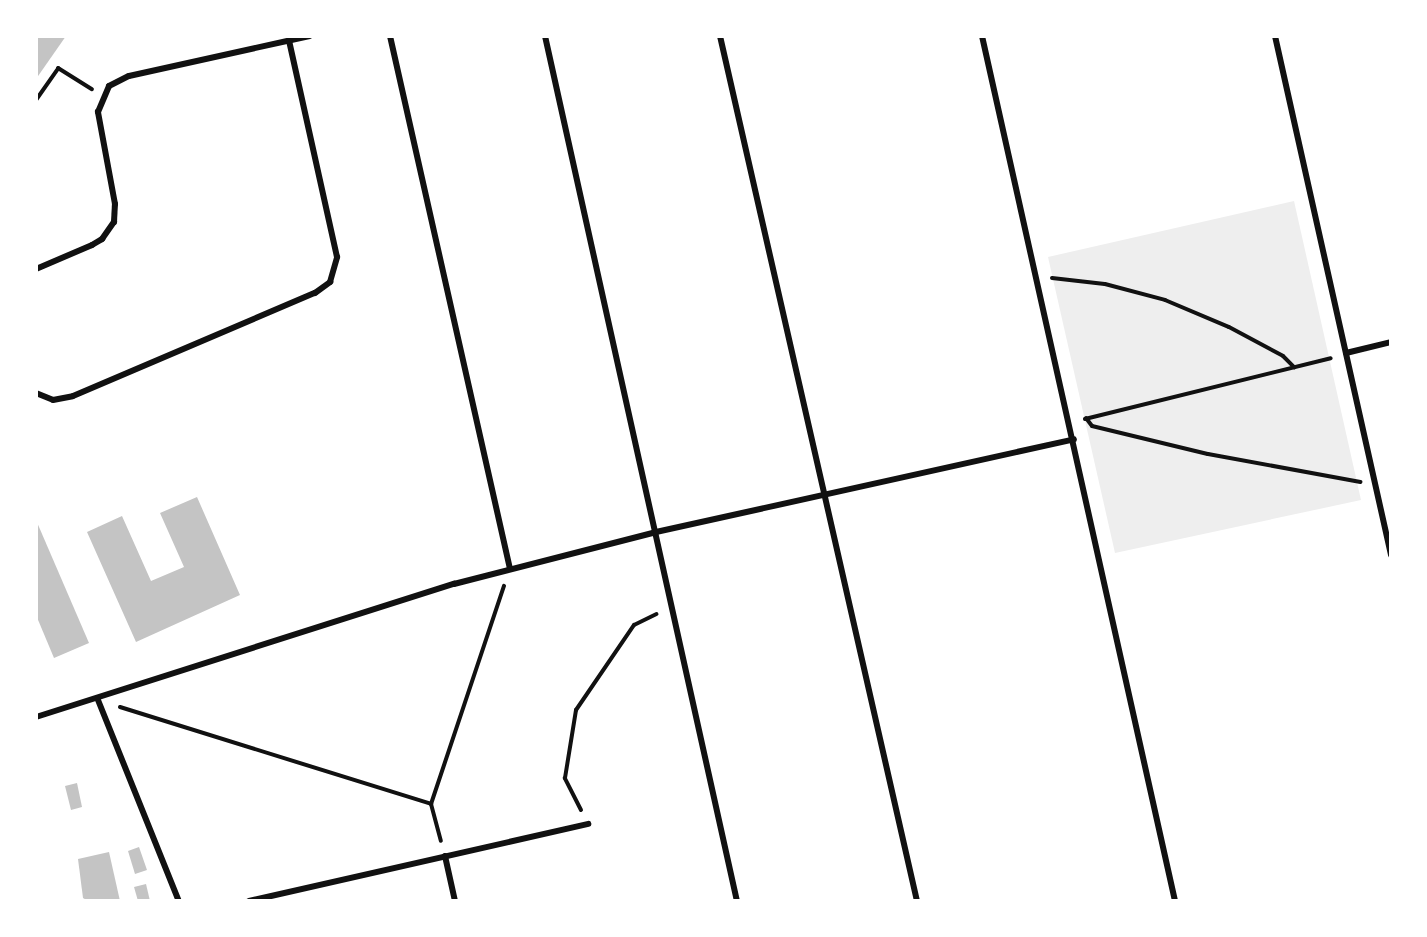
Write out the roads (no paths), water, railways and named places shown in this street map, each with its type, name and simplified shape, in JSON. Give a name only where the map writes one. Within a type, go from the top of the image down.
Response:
[{"type":"street","points":[[36,269],[102,239],[114,222],[115,204],[98,112],[103,95],[109,86],[129,76],[310,36]]},
{"type":"street","points":[[390,36],[510,569]]},
{"type":"street","points":[[545,36],[737,901]]},
{"type":"street","points":[[720,36],[917,901]]},
{"type":"street","points":[[982,36],[1074,439],[1175,901]]},
{"type":"street","points":[[1275,36],[1391,555]]},
{"type":"street","points":[[36,393],[53,400],[74,396],[315,292],[334,274],[335,249],[289,41]]},
{"type":"street","points":[[1346,352],[1391,342]]},
{"type":"street","points":[[36,717],[98,700],[359,612],[510,569],[656,532],[1074,439]]},
{"type":"street","points":[[98,700],[179,901]]},
{"type":"street","points":[[249,901],[588,824]]},
{"type":"street","points":[[445,856],[454,901]]}]
